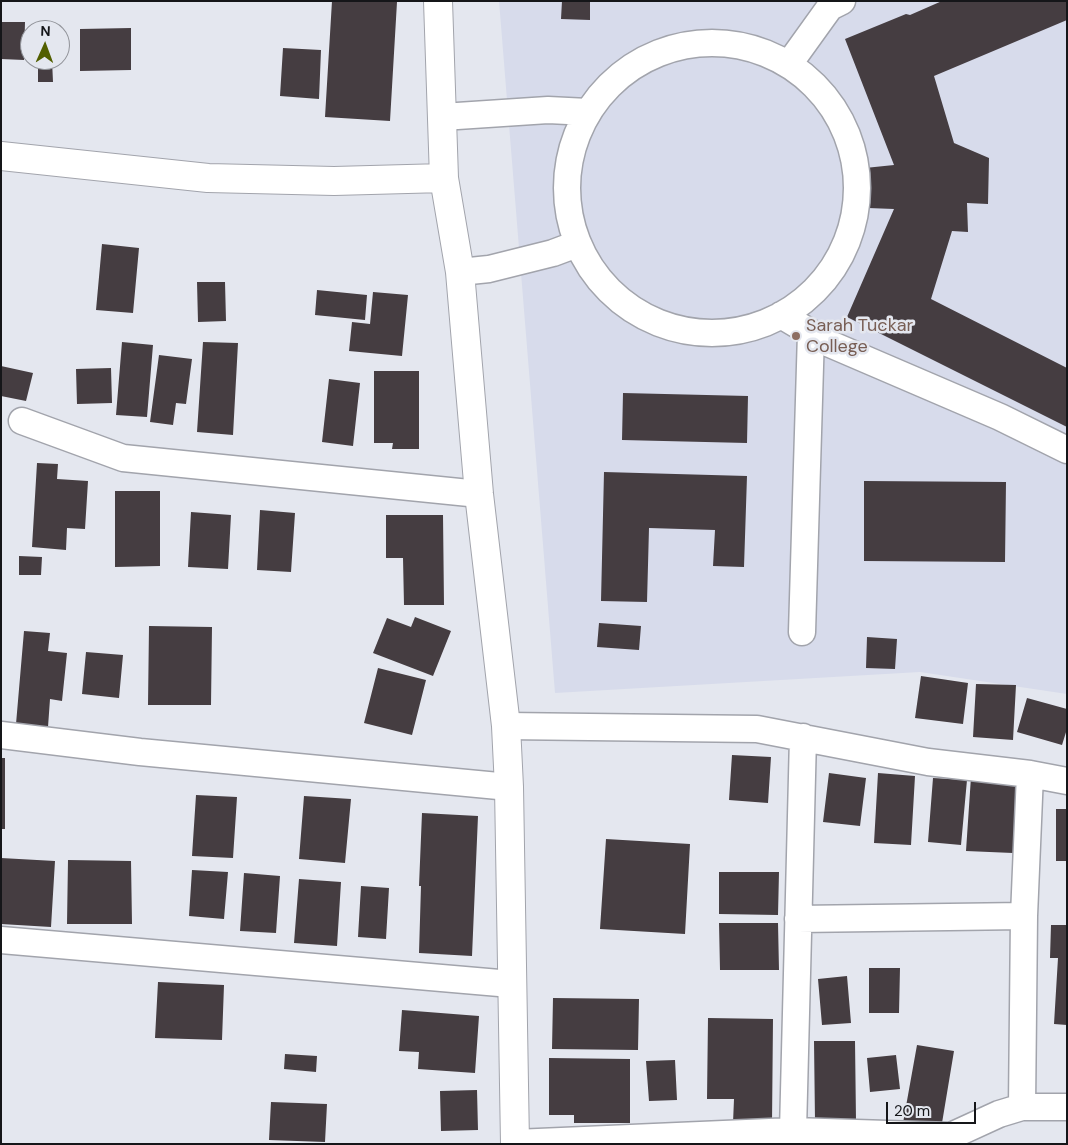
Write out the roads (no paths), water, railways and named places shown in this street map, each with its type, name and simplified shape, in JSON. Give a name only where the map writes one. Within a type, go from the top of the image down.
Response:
[{"type":"street","points":[[438,1],[444,178],[460,272],[479,494],[506,726],[509,788],[515,1144],[793,1131],[951,1136],[999,1114],[1022,1107],[1067,1107]]},
{"type":"street","points":[[788,64],[830,7],[842,1]]},
{"type":"street","points":[[716,43],[733,45],[766,53],[788,64],[809,80],[826,98],[840,119],[850,142],[856,166],[858,192],[855,217],[836,264],[821,284],[803,301],[781,315],[758,325],[733,331],[682,330],[658,322],[636,311],[615,296],[598,277],[577,244],[568,209],[566,183],[569,158],[577,134],[588,112],[603,91],[621,74],[643,60],[666,50],[690,44],[716,43]]},
{"type":"street","points":[[442,117],[548,110],[588,112]]},
{"type":"street","points":[[1,156],[208,178],[334,181],[444,178]]},
{"type":"street","points":[[460,272],[490,269],[553,253],[577,244]]},
{"type":"street","points":[[781,315],[830,344],[1000,417],[1067,450]]},
{"type":"street","points":[[802,632],[811,332]]},
{"type":"street","points":[[22,421],[122,458],[479,494]]},
{"type":"street","points":[[506,726],[757,729],[928,762],[1030,774],[1067,781]]},
{"type":"street","points":[[1,735],[140,752],[509,788]]},
{"type":"street","points":[[793,1131],[803,737]]},
{"type":"street","points":[[1022,1107],[1024,916],[1030,774]]},
{"type":"street","points":[[798,919],[1024,916]]},
{"type":"street","points":[[1,940],[511,984]]},
{"type":"place","name":"Sarah Tuckar College","points":[[796,336]]}]
